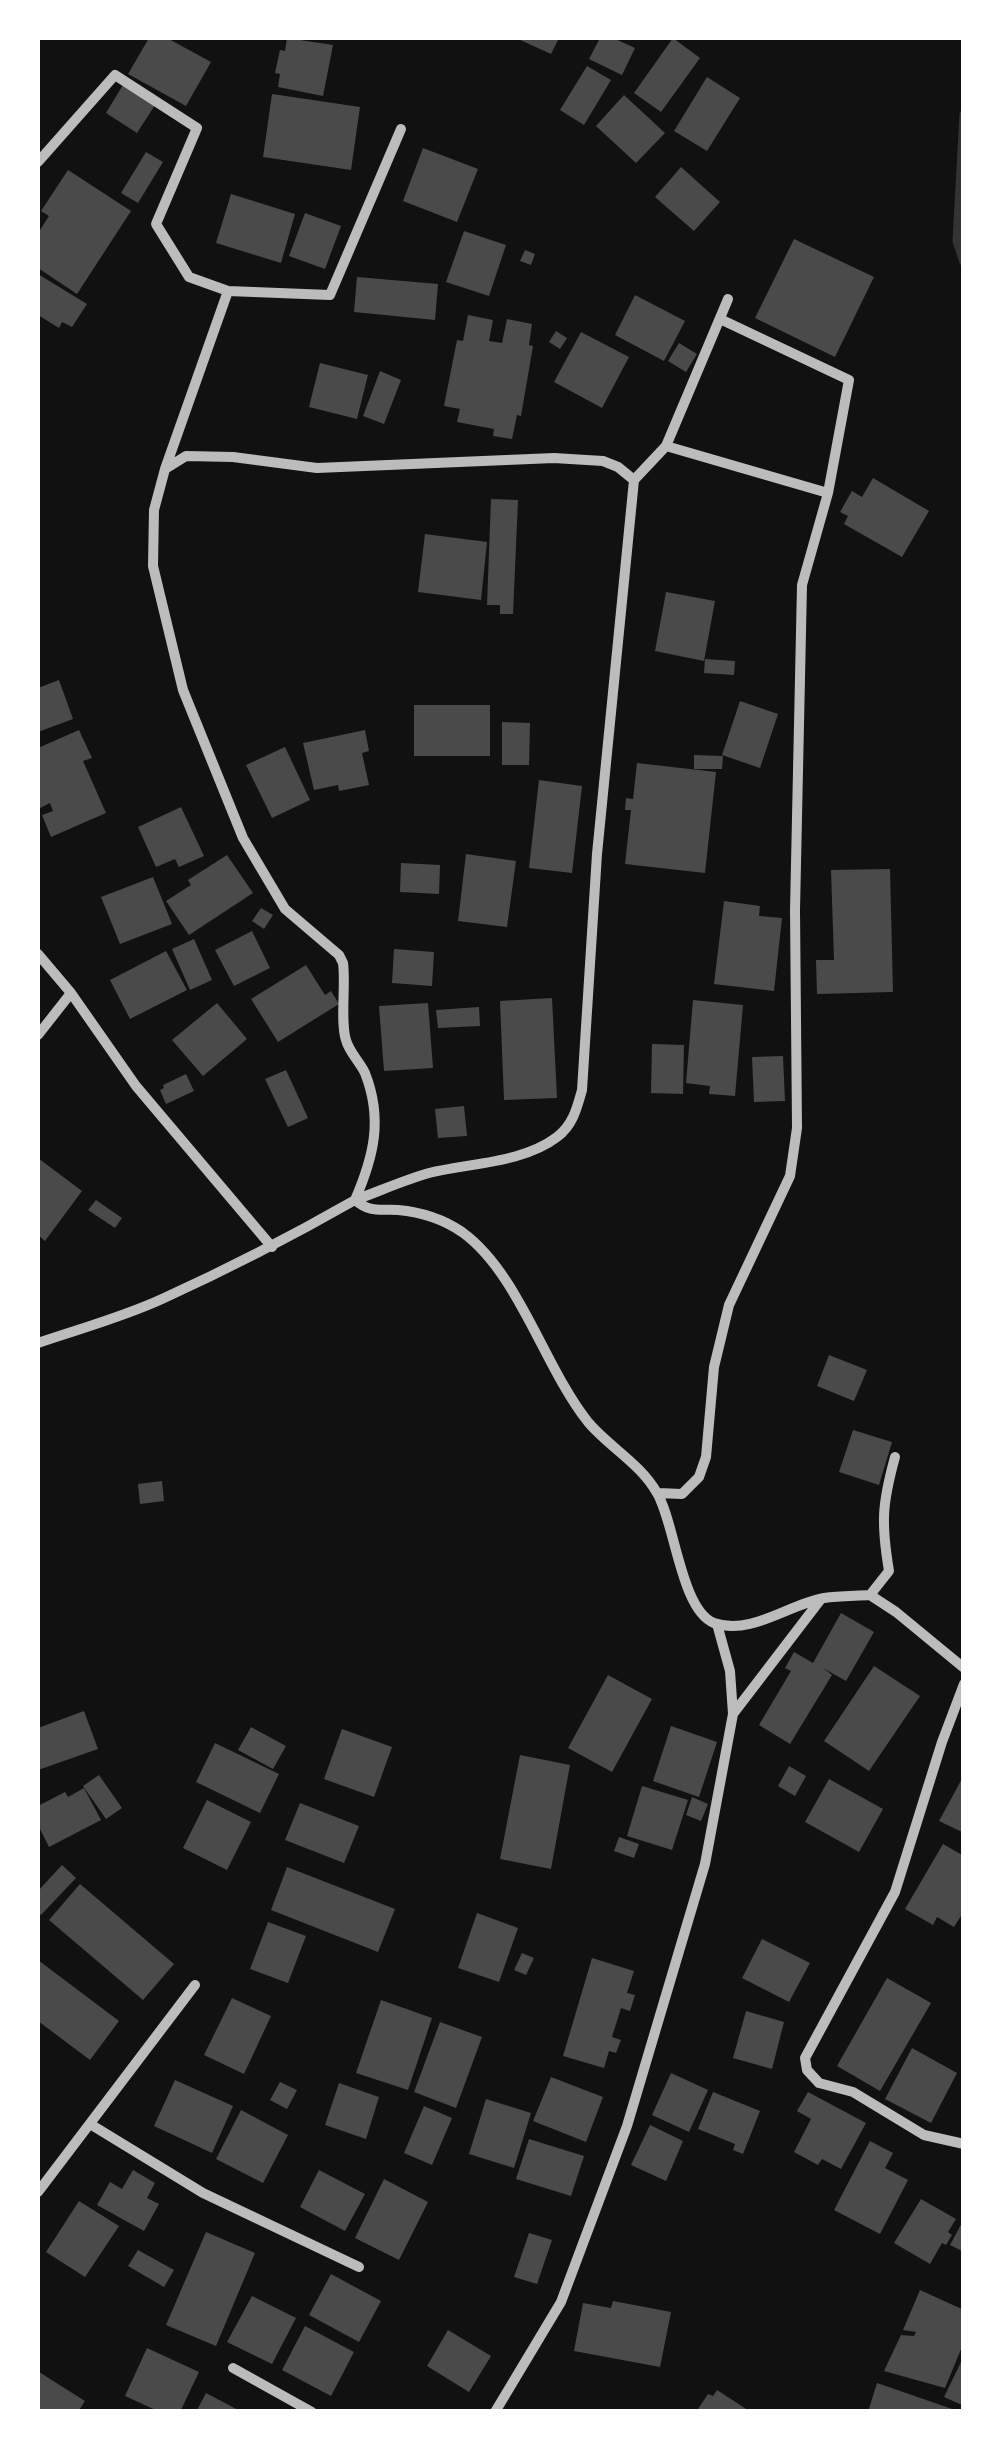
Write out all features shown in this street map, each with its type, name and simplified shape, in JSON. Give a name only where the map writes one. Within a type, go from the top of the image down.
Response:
[{"type":"street","points":[[38,162],[114,74],[197,128],[156,224],[188,277],[228,291],[330,295],[401,129]]},
{"type":"street","points":[[228,291],[165,469],[154,510],[153,566],[183,690],[243,838],[285,908],[339,954],[343,963],[345,1039],[365,1072],[376,1116],[377,1139],[355,1200]]},
{"type":"street","points":[[38,1343],[160,1300],[272,1247],[355,1200],[422,1175],[542,1146],[560,1135],[576,1115],[582,1090],[597,854],[634,480],[666,446],[728,298]]},
{"type":"street","points":[[658,1493],[682,1494],[699,1477],[706,1457],[714,1367],[730,1305],[790,1176],[797,1128],[794,910],[802,585],[828,492],[849,380],[720,319]]},
{"type":"street","points":[[666,446],[828,492]]},
{"type":"street","points":[[165,469],[186,456],[233,457],[317,468],[554,458],[603,461],[634,480]]},
{"type":"street","points":[[38,954],[71,993],[136,1086],[272,1247]]},
{"type":"street","points":[[38,1034],[71,993]]},
{"type":"street","points":[[355,1200],[368,1210],[397,1210],[446,1222],[486,1254],[588,1422],[658,1493],[690,1593],[701,1614],[717,1624],[741,1626],[822,1598],[870,1594],[964,1668]]},
{"type":"street","points":[[870,1594],[890,1571],[882,1502],[896,1457]]},
{"type":"street","points":[[733,1714],[822,1598]]},
{"type":"street","points":[[495,2412],[560,2302],[627,2126],[704,1864],[733,1714],[730,1671],[717,1624]]},
{"type":"street","points":[[964,1684],[895,1892],[805,2058],[806,2070],[819,2083],[853,2092],[924,2135],[964,2144]]},
{"type":"street","points":[[38,2192],[195,1985]]},
{"type":"street","points":[[90,2124],[204,2193],[359,2267]]},
{"type":"street","points":[[233,2368],[312,2412]]},
{"type":"building","points":[[149,38],[167,38],[211,62],[186,106],[128,74]]},
{"type":"building","points":[[287,38],[333,45],[323,96],[278,87],[280,74],[275,73]]},
{"type":"building","points":[[516,38],[559,38],[551,54]]},
{"type":"building","points":[[600,38],[613,38],[635,48],[622,75],[589,59]]},
{"type":"building","points":[[673,38],[700,58],[661,112],[634,93]]},
{"type":"building","points":[[587,66],[611,80],[584,125],[560,110]]},
{"type":"building","points":[[707,77],[740,98],[707,151],[674,131]]},
{"type":"building","points":[[123,85],[155,105],[137,133],[106,113]]},
{"type":"building","points":[[272,94],[360,107],[351,170],[263,157]]},
{"type":"building","points":[[624,95],[665,133],[636,163],[596,126]]},
{"type":"building","points":[[423,148],[478,169],[457,222],[403,201]]},
{"type":"building","points":[[146,152],[163,162],[138,203],[121,193]]},
{"type":"building","points":[[681,167],[720,202],[694,231],[655,197]]},
{"type":"building","points":[[68,170],[131,211],[77,294],[38,268],[38,233],[49,216],[41,211]]},
{"type":"building","points":[[231,194],[295,214],[281,263],[216,243]]},
{"type":"building","points":[[305,213],[341,226],[325,269],[289,256]]},
{"type":"building","points":[[464,231],[506,245],[489,296],[446,282]]},
{"type":"building","points":[[794,239],[874,277],[835,357],[755,318]]},
{"type":"building","points":[[525,250],[535,254],[531,265],[520,261]]},
{"type":"building","points":[[38,274],[87,304],[72,327],[62,322],[59,328],[38,315]]},
{"type":"building","points":[[357,277],[438,284],[435,320],[354,312]]},
{"type":"building","points":[[635,295],[685,321],[664,361],[615,335]]},
{"type":"building","points":[[468,315],[493,320],[489,341],[502,343],[507,319],[532,324],[529,345],[533,346],[521,416],[517,415],[512,439],[493,436],[494,429],[457,422],[460,409],[444,406],[457,340],[463,341]]},
{"type":"building","points":[[556,331],[567,338],[560,349],[549,342]]},
{"type":"building","points":[[581,332],[629,357],[602,408],[554,382]]},
{"type":"building","points":[[679,343],[697,354],[686,372],[668,361]]},
{"type":"building","points":[[320,363],[368,375],[357,419],[309,407]]},
{"type":"building","points":[[380,371],[401,380],[384,424],[363,416]]},
{"type":"building","points":[[873,478],[929,511],[902,557],[844,524],[848,516],[840,512],[852,491],[862,497]]},
{"type":"building","points":[[491,499],[518,500],[513,614],[500,614],[500,605],[487,605]]},
{"type":"building","points":[[425,534],[487,542],[481,600],[418,592]]},
{"type":"building","points":[[666,592],[715,601],[704,661],[655,651]]},
{"type":"building","points":[[705,659],[735,661],[734,675],[704,673]]},
{"type":"building","points":[[59,680],[73,719],[38,732],[38,688]]},
{"type":"building","points":[[740,701],[778,714],[760,768],[722,755]]},
{"type":"building","points":[[414,705],[490,705],[490,756],[414,756]]},
{"type":"building","points":[[502,722],[530,723],[529,765],[502,765]]},
{"type":"building","points":[[79,730],[92,758],[83,761],[106,813],[51,837],[42,815],[53,811],[50,803],[38,809],[38,748]]},
{"type":"building","points":[[365,730],[369,751],[362,753],[369,785],[339,791],[338,785],[314,790],[303,743]]},
{"type":"building","points":[[285,747],[310,800],[272,818],[246,765]]},
{"type":"building","points":[[694,755],[723,756],[722,769],[694,769]]},
{"type":"building","points":[[637,763],[716,772],[705,873],[625,864],[631,810],[625,810],[626,798],[633,799]]},
{"type":"building","points":[[539,780],[582,786],[572,873],[529,868]]},
{"type":"building","points":[[181,807],[204,856],[179,867],[175,859],[156,867],[138,827]]},
{"type":"building","points":[[466,854],[516,861],[507,927],[458,921]]},
{"type":"building","points":[[227,855],[253,893],[189,935],[166,901],[191,885],[188,880]]},
{"type":"building","points":[[401,863],[440,865],[439,894],[400,892]]},
{"type":"building","points":[[890,869],[893,992],[817,994],[816,960],[834,960],[831,870]]},
{"type":"building","points":[[153,877],[172,924],[120,944],[101,897]]},
{"type":"building","points":[[724,901],[760,906],[759,916],[782,918],[774,991],[714,984]]},
{"type":"building","points":[[261,908],[273,915],[264,929],[252,921]]},
{"type":"building","points":[[252,931],[270,968],[234,986],[215,950]]},
{"type":"building","points":[[194,939],[212,980],[190,990],[172,949]]},
{"type":"building","points":[[394,949],[434,952],[432,986],[392,983]]},
{"type":"building","points":[[166,951],[187,990],[130,1019],[110,980]]},
{"type":"building","points":[[306,965],[325,995],[331,991],[339,1004],[278,1042],[251,999]]},
{"type":"building","points":[[552,998],[557,1098],[504,1100],[500,1001]]},
{"type":"building","points":[[693,1000],[743,1005],[735,1096],[709,1094],[710,1086],[686,1083]]},
{"type":"building","points":[[217,1003],[247,1039],[203,1076],[172,1040]]},
{"type":"building","points":[[428,1003],[433,1068],[384,1071],[379,1006]]},
{"type":"building","points":[[479,1007],[480,1026],[438,1028],[436,1010]]},
{"type":"building","points":[[652,1044],[684,1045],[683,1094],[651,1093]]},
{"type":"building","points":[[783,1056],[785,1101],[754,1102],[752,1057]]},
{"type":"building","points":[[286,1070],[308,1118],[288,1127],[265,1079]]},
{"type":"building","points":[[186,1074],[194,1091],[166,1104],[160,1090],[163,1085]]},
{"type":"building","points":[[464,1106],[467,1136],[438,1138],[435,1109]]},
{"type":"building","points":[[38,1158],[82,1191],[45,1241],[38,1235]]},
{"type":"building","points":[[96,1200],[122,1218],[115,1228],[88,1210]]},
{"type":"building","points":[[829,1355],[867,1370],[854,1401],[817,1386]]},
{"type":"building","points":[[853,1430],[892,1442],[879,1485],[839,1472]]},
{"type":"building","points":[[162,1481],[164,1501],[140,1504],[138,1484]]},
{"type":"building","points":[[841,1613],[874,1632],[846,1681],[823,1668],[832,1675],[790,1744],[759,1725],[791,1671],[785,1668],[794,1652],[813,1663]]},
{"type":"building","points":[[874,1666],[920,1696],[869,1771],[824,1741]]},
{"type":"building","points":[[608,1675],[652,1699],[612,1772],[568,1748]]},
{"type":"building","points":[[84,1711],[98,1749],[38,1770],[38,1728]]},
{"type":"building","points":[[671,1726],[717,1742],[699,1797],[653,1781]]},
{"type":"building","points":[[251,1727],[286,1746],[273,1769],[238,1750]]},
{"type":"building","points":[[342,1729],[392,1747],[374,1797],[324,1779]]},
{"type":"building","points":[[215,1743],[279,1774],[260,1813],[196,1782]]},
{"type":"building","points":[[520,1755],[570,1765],[551,1869],[500,1859]]},
{"type":"building","points":[[789,1766],[806,1776],[795,1796],[778,1786]]},
{"type":"building","points":[[99,1775],[122,1808],[106,1819],[83,1786]]},
{"type":"building","points":[[964,1775],[964,1833],[939,1821]]},
{"type":"building","points":[[829,1779],[883,1809],[859,1852],[805,1822]]},
{"type":"building","points":[[642,1786],[688,1800],[672,1850],[627,1836]]},
{"type":"building","points":[[84,1788],[101,1820],[49,1847],[38,1825],[38,1806],[65,1792],[68,1797]]},
{"type":"building","points":[[692,1797],[708,1804],[701,1821],[686,1815]]},
{"type":"building","points":[[207,1800],[251,1822],[227,1870],[183,1848]]},
{"type":"building","points":[[300,1803],[359,1826],[344,1863],[285,1840]]},
{"type":"building","points":[[619,1837],[639,1844],[634,1858],[614,1851]]},
{"type":"building","points":[[943,1844],[964,1856],[964,1911],[954,1927],[937,1917],[933,1925],[905,1909]]},
{"type":"building","points":[[62,1865],[76,1878],[41,1915],[38,1891]]},
{"type":"building","points":[[287,1867],[395,1909],[378,1952],[271,1910]]},
{"type":"building","points":[[80,1884],[174,1964],[143,2000],[49,1920]]},
{"type":"building","points":[[477,1913],[518,1928],[499,1982],[458,1968]]},
{"type":"building","points":[[268,1922],[306,1936],[288,1983],[250,1969]]},
{"type":"building","points":[[762,1939],[810,1963],[789,2002],[742,1978]]},
{"type":"building","points":[[522,1953],[534,1958],[526,1975],[514,1970]]},
{"type":"building","points":[[592,1958],[634,1971],[627,1993],[635,1995],[630,2011],[621,2008],[612,2037],[621,2040],[616,2053],[609,2051],[604,2068],[563,2056]]},
{"type":"building","points":[[38,1960],[119,2021],[90,2060],[38,2021]]},
{"type":"building","points":[[887,1978],[931,2003],[880,2091],[837,2066]]},
{"type":"building","points":[[232,1998],[271,2016],[244,2074],[204,2055]]},
{"type":"building","points":[[381,2000],[432,2018],[408,2090],[356,2073]]},
{"type":"building","points":[[746,2011],[784,2022],[772,2069],[733,2058]]},
{"type":"building","points":[[440,2022],[482,2037],[456,2108],[414,2092]]},
{"type":"building","points":[[912,2048],[957,2073],[931,2123],[885,2099]]},
{"type":"building","points":[[671,2073],[708,2090],[689,2132],[652,2115]]},
{"type":"building","points":[[551,2077],[603,2097],[586,2142],[533,2121]]},
{"type":"building","points":[[175,2080],[233,2106],[212,2153],[154,2126]]},
{"type":"building","points":[[280,2082],[297,2090],[287,2109],[270,2100]]},
{"type":"building","points":[[339,2083],[379,2097],[366,2139],[325,2125]]},
{"type":"building","points":[[713,2092],[760,2111],[743,2154],[733,2150],[735,2144],[698,2129]]},
{"type":"building","points":[[808,2092],[866,2123],[841,2169],[822,2159],[818,2165],[794,2152],[811,2119],[797,2111]]},
{"type":"building","points":[[486,2099],[531,2113],[514,2168],[469,2154]]},
{"type":"building","points":[[424,2106],[452,2118],[432,2165],[404,2153]]},
{"type":"building","points":[[241,2110],[288,2135],[263,2183],[216,2159]]},
{"type":"building","points":[[650,2125],[683,2141],[666,2181],[631,2165]]},
{"type":"building","points":[[529,2139],[584,2156],[571,2196],[516,2179]]},
{"type":"building","points":[[870,2141],[893,2153],[885,2168],[908,2180],[880,2234],[834,2210]]},
{"type":"building","points":[[133,2170],[155,2183],[147,2198],[159,2204],[144,2231],[97,2205],[110,2182],[122,2189]]},
{"type":"building","points":[[319,2170],[365,2194],[345,2231],[300,2207]]},
{"type":"building","points":[[384,2179],[428,2202],[399,2260],[355,2238]]},
{"type":"building","points":[[921,2199],[956,2219],[948,2232],[952,2235],[946,2245],[942,2243],[930,2264],[894,2243]]},
{"type":"building","points":[[79,2201],[119,2226],[85,2277],[46,2252]]},
{"type":"building","points":[[964,2219],[964,2252],[950,2245]]},
{"type":"building","points":[[206,2232],[255,2253],[216,2346],[166,2325]]},
{"type":"building","points":[[529,2233],[552,2240],[537,2284],[514,2277]]},
{"type":"building","points":[[138,2250],[174,2270],[164,2287],[128,2266]]},
{"type":"building","points":[[331,2274],[381,2301],[359,2342],[309,2315]]},
{"type":"building","points":[[920,2290],[964,2310],[964,2342],[945,2388],[884,2371],[901,2335],[914,2336],[916,2332],[903,2330]]},
{"type":"building","points":[[252,2296],[296,2318],[272,2364],[227,2342]]},
{"type":"building","points":[[613,2301],[671,2312],[660,2367],[574,2351],[583,2303],[611,2308]]},
{"type":"building","points":[[305,2326],[354,2352],[331,2396],[282,2370]]},
{"type":"building","points":[[448,2330],[491,2356],[469,2392],[427,2366]]},
{"type":"building","points":[[147,2348],[199,2372],[180,2412],[160,2412],[125,2396]]},
{"type":"building","points":[[964,2356],[964,2401],[962,2405],[944,2397]]},
{"type":"building","points":[[39,2372],[85,2401],[78,2412],[38,2412]]},
{"type":"building","points":[[877,2383],[958,2411],[958,2412],[868,2412]]},
{"type":"building","points":[[717,2390],[751,2412],[696,2412],[708,2394],[713,2396]]},
{"type":"building","points":[[206,2393],[242,2412],[196,2412]]},
{"type":"waterway","points":[[964,114],[957,241],[964,262]]}]
